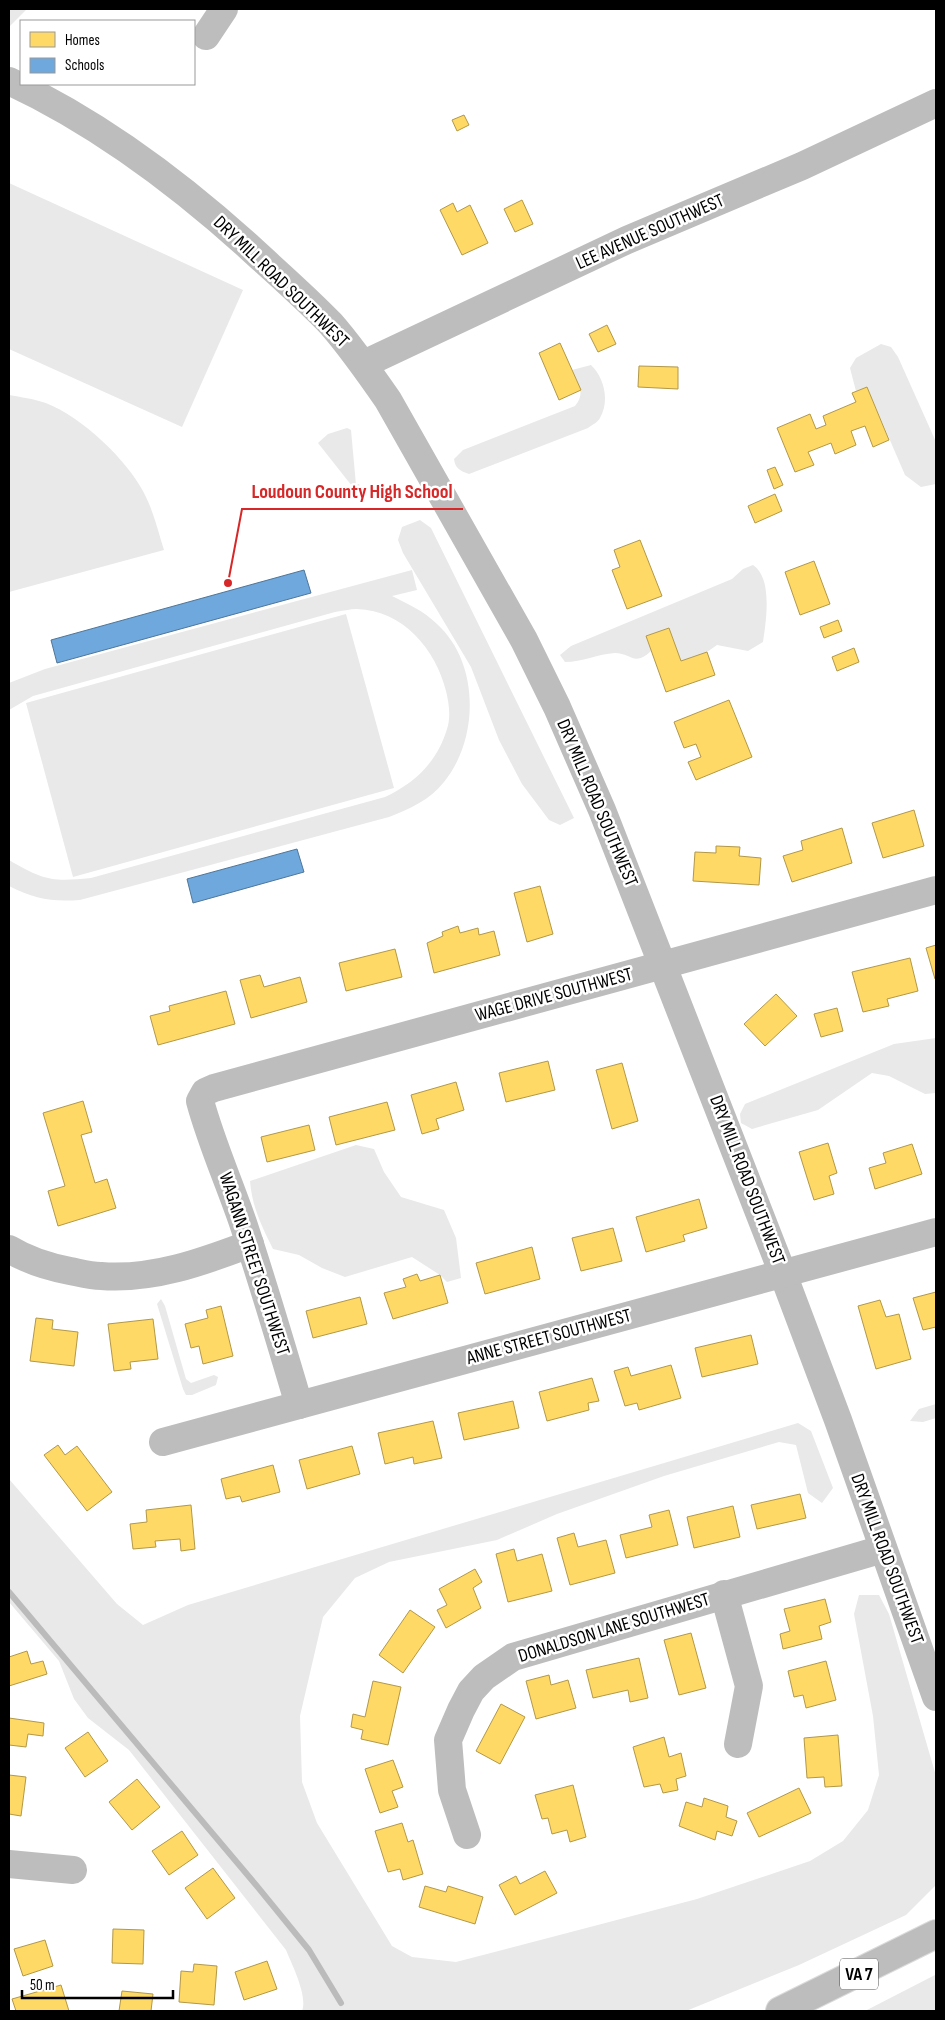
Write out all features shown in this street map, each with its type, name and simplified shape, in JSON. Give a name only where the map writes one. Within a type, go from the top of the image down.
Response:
[{"type":"main road","points":[[206,36],[224,9]]},
{"type":"main road","name":"DRY MILL ROAD SOUTHWEST","points":[[9,81],[59,107],[134,153],[216,217],[330,324],[364,364],[388,400],[491,579],[557,707],[602,810],[783,1274],[841,1428],[936,1696]]},
{"type":"main road","name":"LEE AVENUE SOUTHWEST","points":[[364,364],[627,240],[802,166],[936,103]]},
{"type":"main road","name":"WAGE DRIVE SOUTHWEST","points":[[206,1123],[200,1101],[205,1092],[214,1088],[936,890]]},
{"type":"main road","name":"WAGANN STREET SOUTHWEST","points":[[206,1123],[250,1244],[299,1405]]},
{"type":"main road","name":"ANNE STREET SOUTHWEST","points":[[163,1442],[936,1232]]},
{"type":"main road","points":[[9,1249],[54,1268],[100,1276],[155,1274],[196,1264],[250,1244]]},
{"type":"main road","name":"DONALDSON LANE SOUTHWEST","points":[[467,1835],[452,1790],[448,1740],[460,1710],[471,1691],[484,1678],[513,1657],[883,1548]]},
{"type":"main road","points":[[724,1594],[748,1686],[738,1744]]},
{"type":"main road","points":[[9,1864],[73,1870]]},
{"type":"main road","name":"VA 7","points":[[780,2011],[918,1945],[936,1934]]},
{"type":"shaded area","points":[[9,9],[27,9],[9,27]]},
{"type":"shaded area","points":[[9,183],[243,290],[182,427],[9,349]]},
{"type":"shaded area","points":[[881,344],[891,347],[898,357],[936,442],[936,484],[921,487],[905,475],[867,387],[856,391],[850,368],[856,358]]},
{"type":"shaded area","points":[[591,365],[599,376],[605,397],[603,411],[595,423],[588,428],[469,474],[457,467],[454,459],[463,450],[575,406],[580,397],[580,388],[572,370]]},
{"type":"shaded area","points":[[9,395],[35,400],[53,406],[67,414],[96,435],[122,461],[148,501],[164,550],[9,592]]},
{"type":"shaded area","points":[[347,428],[351,430],[356,485],[359,484],[363,492],[353,495],[350,487],[352,486],[318,443],[328,434]]},
{"type":"shaded area","points":[[420,520],[431,528],[574,818],[560,825],[549,820],[522,784],[499,740],[471,667],[403,553],[398,540],[402,527]]},
{"type":"shaded area","points":[[753,565],[759,571],[763,580],[767,601],[763,642],[748,651],[717,645],[707,652],[681,661],[669,628],[646,636],[651,651],[645,656],[636,659],[615,653],[565,662],[560,655],[571,646],[732,579],[743,569]]},
{"type":"shaded area","points":[[412,570],[417,590],[392,596],[427,615],[451,640],[461,659],[467,680],[470,702],[469,723],[464,745],[456,764],[444,782],[426,799],[389,817],[80,900],[43,899],[9,886],[9,860],[39,876],[48,878],[66,880],[91,878],[385,797],[415,778],[431,761],[443,741],[449,720],[446,691],[441,676],[426,647],[403,625],[389,616],[374,611],[357,609],[335,612],[33,696],[9,710],[9,683],[45,669]]},
{"type":"shaded area","points":[[346,614],[394,788],[73,877],[26,703]]},
{"type":"shaded area","points":[[936,1038],[936,1093],[925,1094],[889,1076],[872,1073],[818,1110],[752,1129],[741,1123],[740,1114],[745,1104],[894,1044]]},
{"type":"shaded area","points":[[356,1145],[374,1149],[384,1172],[401,1197],[444,1210],[456,1238],[461,1278],[447,1282],[440,1275],[412,1257],[345,1277],[322,1268],[299,1255],[273,1249],[255,1208],[250,1181]]},
{"type":"shaded area","points":[[161,1299],[165,1306],[186,1379],[191,1383],[214,1375],[218,1377],[216,1385],[192,1395],[186,1395],[157,1304]]},
{"type":"shaded area","points":[[936,1404],[936,1418],[923,1422],[910,1421],[919,1409]]},
{"type":"shaded area","points":[[798,1423],[811,1431],[833,1488],[822,1503],[808,1493],[796,1445],[779,1442],[664,1476],[557,1514],[497,1540],[389,1562],[355,1578],[323,1617],[300,1716],[302,1782],[317,1823],[392,1946],[412,1957],[456,1962],[697,1899],[810,1861],[843,1841],[868,1810],[879,1775],[873,1716],[854,1614],[859,1595],[879,1595],[889,1614],[936,1776],[936,1885],[906,1915],[799,1965],[686,2011],[302,2011],[303,1997],[301,1989],[286,1950],[129,1750],[88,1718],[74,1699],[59,1661],[9,1602],[9,1479],[117,1604],[143,1625],[188,1605]]},
{"type":"shaded area","points":[[935,1975],[936,2011],[865,2011]]},
{"type":"building: Homes","points":[[464,115],[469,125],[457,131],[452,120]]},
{"type":"building: Homes","points":[[522,200],[533,224],[515,232],[504,209]]},
{"type":"building: Homes","points":[[453,203],[457,212],[470,205],[488,243],[462,255],[440,210]]},
{"type":"building: Homes","points":[[607,325],[616,344],[598,352],[589,334]]},
{"type":"building: Homes","points":[[560,343],[581,390],[559,400],[539,353]]},
{"type":"building: Homes","points":[[639,366],[678,367],[678,389],[638,387]]},
{"type":"building: Homes","points":[[867,387],[889,440],[873,447],[865,426],[851,431],[856,445],[835,454],[831,443],[808,452],[814,465],[795,472],[777,428],[810,414],[816,429],[826,425],[823,416],[856,402],[852,393]]},
{"type":"building: Homes","points":[[775,467],[783,485],[774,489],[767,470]]},
{"type":"building: Homes","points":[[775,494],[782,511],[755,523],[748,506]]},
{"type":"building: Homes","points":[[640,540],[662,596],[627,609],[612,570],[620,567],[614,550]]},
{"type":"building: Homes","points":[[814,561],[830,604],[800,615],[785,572]]},
{"type":"building: Homes","points":[[838,620],[842,631],[824,638],[820,627]]},
{"type":"building: Homes","points":[[669,628],[681,661],[707,652],[715,675],[666,692],[646,636]]},
{"type":"building: Homes","points":[[854,648],[859,662],[837,671],[832,657]]},
{"type":"building: Homes","points":[[729,700],[752,757],[696,780],[688,762],[701,757],[696,744],[684,748],[674,722]]},
{"type":"building: Homes","points":[[914,810],[924,846],[883,858],[872,823]]},
{"type":"building: Homes","points":[[842,828],[852,863],[792,882],[783,856],[803,850],[801,841]]},
{"type":"building: Homes","points":[[716,846],[740,847],[739,856],[761,858],[759,885],[693,881],[695,852],[716,853]]},
{"type":"building: Homes","points":[[540,886],[553,934],[527,942],[514,893]]},
{"type":"building: Homes","points":[[458,926],[460,933],[478,928],[479,935],[494,931],[500,955],[434,973],[427,943],[443,936],[442,932]]},
{"type":"building: Homes","points":[[936,945],[936,979],[935,979],[926,948]]},
{"type":"building: Homes","points":[[395,949],[402,977],[346,991],[339,963]]},
{"type":"building: Homes","points":[[910,958],[918,991],[887,999],[889,1006],[863,1012],[852,972]]},
{"type":"building: Homes","points":[[260,975],[264,987],[300,977],[307,1002],[251,1018],[240,980]]},
{"type":"building: Homes","points":[[226,991],[235,1024],[158,1045],[150,1016],[170,1011],[169,1006]]},
{"type":"building: Homes","points":[[776,994],[797,1016],[765,1046],[744,1024]]},
{"type":"building: Homes","points":[[837,1008],[843,1031],[821,1037],[814,1014]]},
{"type":"building: Homes","points":[[548,1061],[555,1090],[506,1102],[499,1073]]},
{"type":"building: Homes","points":[[622,1063],[638,1121],[612,1129],[596,1070]]},
{"type":"building: Homes","points":[[456,1082],[464,1110],[436,1119],[439,1129],[422,1134],[411,1095]]},
{"type":"building: Homes","points":[[83,1101],[92,1132],[81,1135],[95,1183],[107,1179],[116,1208],[58,1226],[48,1191],[65,1186],[43,1113]]},
{"type":"building: Homes","points":[[387,1102],[395,1130],[336,1145],[329,1117]]},
{"type":"building: Homes","points":[[309,1125],[315,1150],[267,1162],[261,1137]]},
{"type":"building: Homes","points":[[828,1143],[837,1173],[829,1176],[834,1194],[814,1200],[799,1152]]},
{"type":"building: Homes","points":[[912,1144],[922,1174],[875,1189],[869,1168],[886,1163],[883,1153]]},
{"type":"building: Homes","points":[[699,1199],[707,1228],[683,1235],[685,1241],[646,1252],[636,1217]]},
{"type":"building: Homes","points":[[613,1228],[622,1261],[581,1271],[572,1238]]},
{"type":"building: Homes","points":[[532,1247],[540,1279],[485,1294],[476,1263]]},
{"type":"building: Homes","points":[[417,1274],[420,1281],[440,1275],[448,1303],[393,1319],[384,1293],[406,1287],[403,1279]]},
{"type":"building: Homes","points":[[936,1292],[936,1327],[923,1330],[913,1298]]},
{"type":"building: Homes","points":[[360,1297],[367,1324],[313,1338],[306,1311]]},
{"type":"building: Homes","points":[[880,1300],[886,1317],[899,1314],[911,1359],[876,1369],[858,1306]]},
{"type":"building: Homes","points":[[221,1306],[233,1356],[203,1364],[199,1346],[191,1348],[185,1324],[208,1318],[206,1310]]},
{"type":"building: Homes","points":[[36,1318],[53,1320],[52,1329],[78,1332],[74,1366],[30,1361]]},
{"type":"building: Homes","points":[[153,1319],[158,1359],[130,1362],[131,1369],[114,1371],[108,1324]]},
{"type":"building: Homes","points":[[751,1335],[758,1364],[702,1377],[695,1348]]},
{"type":"building: Homes","points":[[671,1365],[681,1398],[639,1410],[637,1403],[625,1406],[614,1371],[628,1367],[631,1376]]},
{"type":"building: Homes","points":[[592,1378],[599,1401],[588,1403],[589,1410],[547,1421],[539,1392]]},
{"type":"building: Homes","points":[[513,1401],[519,1428],[464,1440],[458,1413]]},
{"type":"building: Homes","points":[[433,1421],[442,1458],[414,1464],[413,1457],[385,1464],[378,1433]]},
{"type":"building: Homes","points":[[58,1445],[65,1455],[77,1446],[112,1492],[87,1511],[44,1455]]},
{"type":"building: Homes","points":[[352,1446],[360,1474],[307,1489],[299,1460]]},
{"type":"building: Homes","points":[[273,1465],[280,1492],[242,1502],[240,1496],[226,1499],[221,1479]]},
{"type":"building: Homes","points":[[800,1494],[806,1518],[757,1529],[751,1505]]},
{"type":"building: Homes","points":[[191,1505],[195,1549],[181,1551],[180,1539],[155,1541],[156,1547],[133,1549],[130,1524],[147,1522],[146,1510]]},
{"type":"building: Homes","points":[[733,1506],[740,1537],[694,1548],[687,1517]]},
{"type":"building: Homes","points":[[669,1510],[678,1545],[626,1558],[620,1535],[652,1527],[649,1515]]},
{"type":"building: Homes","points":[[574,1533],[578,1547],[606,1540],[615,1573],[570,1585],[557,1538]]},
{"type":"building: Homes","points":[[514,1549],[517,1561],[542,1554],[552,1591],[508,1602],[496,1554]]},
{"type":"building: Homes","points":[[475,1569],[482,1582],[473,1588],[481,1608],[446,1628],[437,1610],[447,1605],[439,1589]]},
{"type":"building: Homes","points":[[825,1599],[831,1622],[819,1626],[822,1639],[783,1649],[780,1634],[790,1631],[784,1609]]},
{"type":"building: Homes","points":[[410,1610],[435,1627],[403,1673],[379,1655]]},
{"type":"building: Homes","points":[[691,1633],[706,1688],[679,1695],[664,1640]]},
{"type":"building: Homes","points":[[27,1651],[31,1664],[43,1661],[47,1674],[9,1686],[9,1657]]},
{"type":"building: Homes","points":[[639,1658],[648,1698],[630,1702],[628,1690],[593,1698],[586,1670]]},
{"type":"building: Homes","points":[[826,1661],[836,1700],[806,1708],[803,1695],[794,1697],[788,1671]]},
{"type":"building: Homes","points":[[549,1675],[551,1685],[568,1680],[576,1708],[536,1719],[526,1681]]},
{"type":"building: Homes","points":[[373,1681],[401,1687],[388,1745],[361,1739],[363,1730],[351,1727],[353,1714],[365,1717]]},
{"type":"building: Homes","points":[[501,1704],[525,1717],[500,1764],[476,1751]]},
{"type":"building: Homes","points":[[9,1718],[44,1723],[43,1736],[28,1734],[26,1747],[9,1745]]},
{"type":"building: Homes","points":[[88,1732],[108,1761],[85,1777],[65,1748]]},
{"type":"building: Homes","points":[[838,1735],[842,1786],[825,1787],[824,1777],[807,1778],[804,1738]]},
{"type":"building: Homes","points":[[664,1737],[669,1757],[681,1753],[686,1776],[676,1779],[678,1790],[663,1793],[660,1784],[644,1787],[633,1747]]},
{"type":"building: Homes","points":[[393,1760],[403,1787],[392,1791],[398,1807],[380,1813],[365,1769]]},
{"type":"building: Homes","points":[[9,1775],[26,1777],[21,1816],[9,1814]]},
{"type":"building: Homes","points":[[137,1779],[160,1807],[132,1830],[109,1802]]},
{"type":"building: Homes","points":[[573,1785],[586,1837],[570,1842],[567,1830],[552,1834],[548,1818],[542,1819],[535,1795]]},
{"type":"building: Homes","points":[[799,1788],[811,1813],[759,1837],[747,1813]]},
{"type":"building: Homes","points":[[704,1798],[728,1806],[726,1817],[737,1821],[732,1836],[717,1831],[715,1840],[679,1826],[686,1802],[702,1807]]},
{"type":"building: Homes","points":[[402,1823],[408,1842],[413,1840],[423,1874],[403,1880],[400,1869],[388,1872],[375,1831]]},
{"type":"building: Homes","points":[[182,1831],[198,1855],[169,1875],[152,1851]]},
{"type":"building: Homes","points":[[213,1868],[235,1898],[207,1919],[185,1888]]},
{"type":"building: Homes","points":[[545,1871],[557,1893],[515,1915],[499,1885],[516,1876],[520,1884]]},
{"type":"building: Homes","points":[[425,1886],[446,1892],[448,1886],[483,1897],[475,1924],[419,1907]]},
{"type":"building: Homes","points":[[113,1929],[144,1930],[143,1964],[112,1963]]},
{"type":"building: Homes","points":[[45,1940],[53,1966],[23,1976],[14,1949]]},
{"type":"building: Homes","points":[[267,1961],[277,1989],[244,2000],[235,1972]]},
{"type":"building: Homes","points":[[194,1964],[217,1966],[214,2005],[179,2002],[181,1971],[193,1972]]},
{"type":"building: Homes","points":[[61,1985],[69,2011],[16,2011],[12,1999]]},
{"type":"building: Homes","points":[[122,1991],[153,1994],[151,2011],[119,2011]]},
{"type":"building: Schools","points":[[304,570],[311,593],[57,663],[51,640]]},
{"type":"building: Schools","points":[[297,849],[304,872],[193,903],[187,879]]},
{"type":"waterway","points":[[9,1592],[309,1950],[341,2003]]},
{"type":"place","name":"Loudoun County High School","points":[[228,583]]}]
